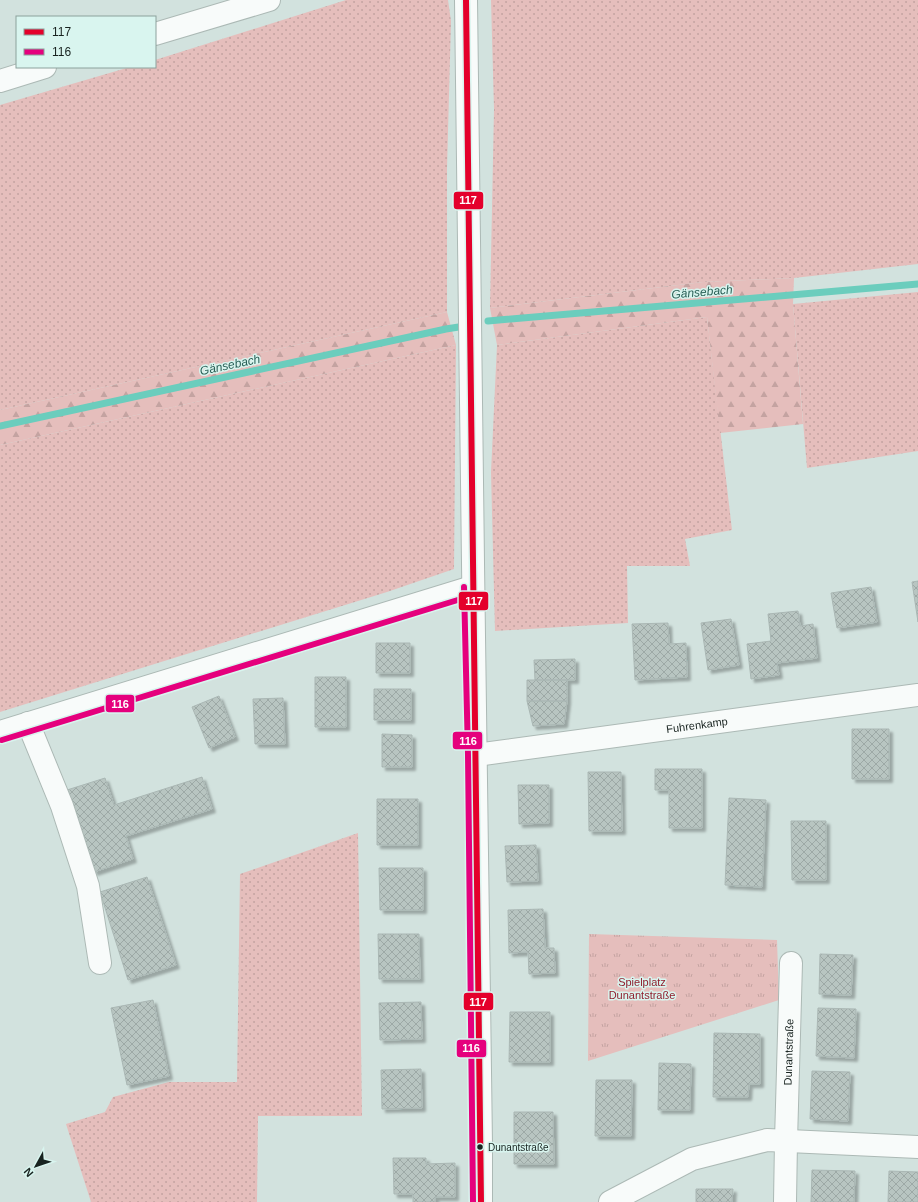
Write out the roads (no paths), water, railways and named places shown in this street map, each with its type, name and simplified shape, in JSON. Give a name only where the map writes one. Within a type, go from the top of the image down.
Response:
[{"type":"street","points":[[156,34],[269,0]]},
{"type":"street","points":[[466,0],[471,325],[470,413],[476,755],[480,1202]]},
{"type":"street","points":[[0,81],[42,68]]},
{"type":"street","points":[[0,732],[472,588]]},
{"type":"street","name":"Fuhrenkamp","points":[[476,755],[918,695]]},
{"type":"street","points":[[28,723],[62,806],[88,886],[100,963]]},
{"type":"street","name":"Dunantstraße","points":[[785,1202],[792,963]]},
{"type":"street","points":[[610,1202],[692,1159],[767,1140],[918,1147]]},
{"type":"waterway","name":"Gänsebach","points":[[488,321],[918,284]]},
{"type":"waterway","name":"Gänsebach","points":[[0,426],[465,326]]},
{"type":"place","name":"Dunantstraße","points":[[480,1147]]},
{"type":"park label","name":"Spielplatz Dunantstraße","points":[[642,988]]}]
